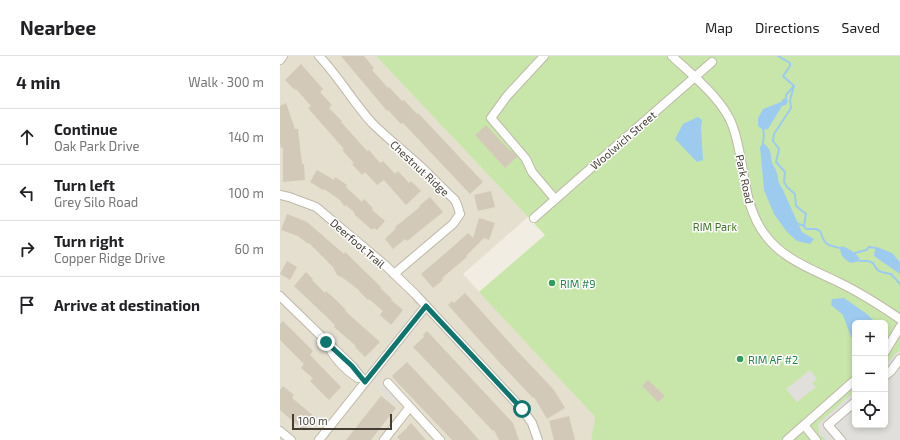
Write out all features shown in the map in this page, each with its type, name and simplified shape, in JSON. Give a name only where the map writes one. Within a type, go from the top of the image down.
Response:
[{"type":"street","points":[[280,60],[283,56]]},
{"type":"street","name":"Chestnut Ridge","points":[[319,56],[334,72],[354,102],[372,122],[388,139],[419,165],[454,200],[458,207],[460,214],[453,224],[394,274]]},
{"type":"street","points":[[544,56],[507,96],[491,118],[526,159],[532,172],[555,199]]},
{"type":"street","name":"Park Road","points":[[672,56],[722,107],[733,126],[740,153],[746,195],[757,221],[766,236],[783,253],[867,298],[900,319]]},
{"type":"street","name":"Woolwich Street","points":[[534,218],[712,62]]},
{"type":"street","name":"Deerfoot Trail","points":[[280,195],[316,207],[394,274],[426,306],[522,409],[532,423],[538,440]]},
{"type":"street","points":[[280,296],[326,342],[334,356],[348,371],[365,382]]},
{"type":"street","points":[[318,440],[426,306]]},
{"type":"street","points":[[888,347],[900,327]]},
{"type":"street","points":[[888,374],[900,359]]},
{"type":"street","points":[[787,440],[852,383]]},
{"type":"street","points":[[388,384],[440,440]]},
{"type":"street","points":[[841,440],[828,425],[852,405]]},
{"type":"street","points":[[384,440],[409,408]]},
{"type":"street","points":[[804,425],[816,440]]},
{"type":"street","points":[[280,431],[291,440]]},
{"type":"shaded area","points":[[280,56],[376,56],[528,217],[463,274],[595,417],[591,440],[280,440]]},
{"type":"shaded area","points":[[900,350],[900,440],[826,440],[819,434],[818,424],[852,394],[852,428],[888,428],[888,361]]},
{"type":"shaded area","points":[[810,370],[817,379],[812,383],[816,387],[797,402],[786,389]]},
{"type":"shaded area","points":[[384,383],[399,400],[395,404],[379,387]]},
{"type":"green space","name":"RIM Park","points":[[376,56],[900,56],[900,440],[591,440],[595,417],[479,292],[545,235]]},
{"type":"water","points":[[786,98],[788,101],[786,105],[782,106],[768,129],[763,130],[758,126],[758,118],[763,109],[781,102]]},
{"type":"water","points":[[698,117],[702,120],[703,160],[697,162],[675,139],[683,124]]},
{"type":"water","points":[[763,143],[769,148],[779,183],[802,232],[814,239],[810,244],[797,241],[787,232],[774,214],[764,190],[760,147]]},
{"type":"water","points":[[842,246],[855,254],[860,261],[851,263],[845,259],[840,251]]},
{"type":"water","points":[[877,247],[892,253],[900,262],[900,274],[874,256]]},
{"type":"water","points":[[844,298],[873,320],[852,320],[852,338],[843,315],[831,305],[832,299]]},
{"type":"building","points":[[341,56],[364,56],[374,68],[372,70],[388,88],[389,87],[402,101],[404,100],[417,114],[418,113],[483,182],[470,194],[403,123],[401,124],[388,110],[387,111]]},
{"type":"building","points":[[301,64],[323,89],[320,92],[332,105],[329,108],[367,151],[369,150],[380,163],[383,161],[395,174],[398,171],[409,183],[411,181],[421,191],[406,205],[384,180],[377,185],[365,172],[362,175],[352,164],[354,163],[342,150],[344,149],[308,108],[311,106],[296,89],[295,90],[285,80]]},
{"type":"building","points":[[286,103],[295,129],[298,129],[305,180],[283,182],[283,148],[281,148],[280,143],[280,106]]},
{"type":"building","points":[[486,125],[517,157],[505,168],[475,135]]},
{"type":"building","points":[[317,170],[334,180],[335,177],[347,185],[346,187],[362,202],[364,199],[373,208],[372,210],[385,221],[377,230],[374,228],[372,230],[346,205],[344,206],[340,200],[324,189],[323,190],[310,182]]},
{"type":"building","points":[[491,191],[495,207],[478,211],[474,195]]},
{"type":"building","points":[[430,197],[443,212],[407,241],[405,239],[393,249],[385,239],[396,228],[395,227]]},
{"type":"building","points":[[287,214],[307,222],[344,254],[345,252],[381,287],[380,288],[392,299],[391,300],[403,310],[391,325],[380,315],[383,311],[369,299],[368,300],[359,290],[337,275],[333,267],[309,243],[308,244],[298,236],[281,230]]},
{"type":"building","points":[[479,218],[495,223],[489,240],[484,238],[466,256],[467,257],[442,278],[443,280],[433,288],[421,274],[468,233],[473,238]]},
{"type":"building","points":[[287,261],[297,267],[290,280],[280,274]]},
{"type":"building","points":[[306,272],[325,293],[326,291],[346,310],[345,311],[380,342],[365,357],[355,347],[356,346],[334,327],[335,325],[294,286]]},
{"type":"building","points":[[465,293],[554,390],[565,408],[547,419],[534,397],[533,398],[500,363],[448,305],[452,301],[454,303]]},
{"type":"building","points":[[283,321],[313,351],[310,355],[341,387],[329,400],[310,381],[313,378],[301,368],[304,364],[280,340],[280,324]]},
{"type":"building","points":[[427,331],[513,423],[519,440],[499,440],[494,430],[493,431],[413,347],[424,337],[423,335]]},
{"type":"building","points":[[407,362],[479,440],[452,440],[395,380],[392,376]]},
{"type":"building","points":[[648,380],[665,396],[658,402],[642,386]]},
{"type":"building","points":[[283,386],[294,395],[292,398],[315,417],[304,431],[280,410],[280,390]]},
{"type":"building","points":[[381,396],[396,408],[371,440],[346,440]]},
{"type":"building","points":[[569,416],[575,440],[554,440],[549,421]]},
{"type":"building","points":[[411,423],[426,440],[400,440],[397,437]]},
{"type":"waterway","points":[[778,56],[790,63],[790,66],[783,76],[794,86],[790,100],[791,108],[774,134],[773,141],[779,149],[776,162],[785,172],[784,182],[795,194],[796,206],[806,214],[804,226],[806,229],[816,229],[820,231],[827,244],[840,248]]},
{"type":"waterway","points":[[786,98],[786,95],[794,86]]},
{"type":"waterway","points":[[763,130],[763,143]]},
{"type":"waterway","points":[[799,224],[804,226]]},
{"type":"waterway","points":[[855,253],[866,250],[869,247],[876,248]]},
{"type":"waterway","points":[[860,261],[868,261],[873,263],[878,270],[891,274],[900,284]]},
{"type":"place","name":"RIM #9","points":[[552,283]]},
{"type":"place","name":"RIM AF #2","points":[[740,359]]},
{"type":"route","points":[[326,342],[337,350],[365,382],[426,306],[522,409]]}]
